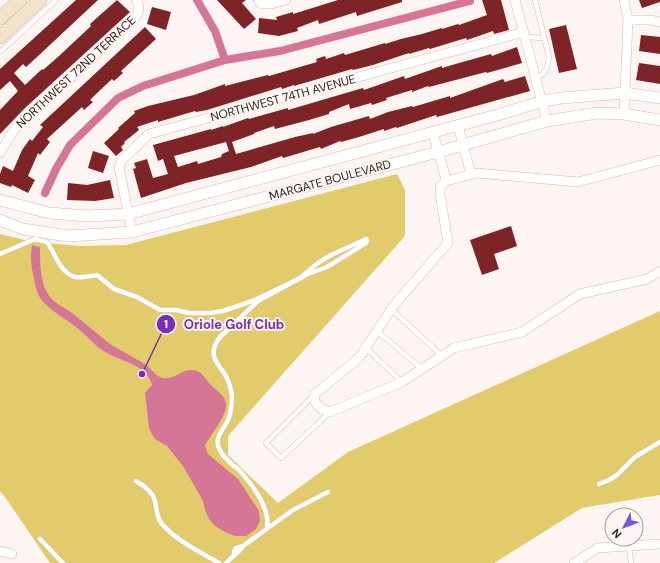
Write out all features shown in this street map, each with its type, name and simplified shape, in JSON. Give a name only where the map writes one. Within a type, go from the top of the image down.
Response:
[{"type":"main road","points":[[0,18],[20,0]]},
{"type":"main road","points":[[0,37],[40,0]]},
{"type":"street","name":"NORTHWEST 72ND TERRACE","points":[[0,153],[14,130],[135,18],[139,11],[136,0]]},
{"type":"street","points":[[260,2],[271,4],[286,0]]},
{"type":"street","points":[[624,0],[628,20],[624,114]]},
{"type":"street","points":[[517,1],[524,34],[543,101],[547,121]]},
{"type":"street","points":[[628,20],[650,20],[660,22]]},
{"type":"street","name":"NORTHWEST 74TH AVENUE","points":[[132,232],[119,167],[122,160],[149,134],[524,34]]},
{"type":"street","name":"MARGATE BOULEVARD","points":[[0,200],[49,214],[88,216],[128,214],[433,133],[543,101],[561,98],[625,93],[660,98]]},
{"type":"street","name":"MARGATE BOULEVARD","points":[[0,220],[23,229],[68,236],[132,232],[438,152],[547,121],[597,113],[624,114],[660,120]]},
{"type":"street","points":[[458,126],[471,174]]},
{"type":"street","points":[[433,133],[446,181]]},
{"type":"street","points":[[660,160],[578,182],[477,173],[446,181],[440,187],[440,194],[448,244],[403,293],[359,358],[315,394],[315,402],[321,409],[330,412],[402,382],[454,348],[522,332],[580,294],[647,279],[660,271]]},
{"type":"street","points":[[644,546],[660,544]]},
{"type":"street","points":[[574,563],[598,548],[629,547]]},
{"type":"street","points":[[0,551],[12,554]]},
{"type":"lane","points":[[0,52],[56,0]]},
{"type":"lane","points":[[535,0],[549,57],[543,74],[536,78]]},
{"type":"lane","points":[[524,34],[544,38]]},
{"type":"lane","points":[[0,254],[35,239],[48,242],[63,268],[70,274],[75,276],[97,275],[114,289],[137,297],[160,310],[176,310],[189,313],[210,313],[223,311],[255,300],[300,278],[318,263],[331,255],[366,240],[367,241],[327,267],[308,274],[258,300],[219,338],[215,344],[213,353],[215,361],[229,382],[232,396],[228,419],[218,437],[217,443],[219,449],[229,462],[245,478],[265,508],[267,529]]},
{"type":"lane","points":[[391,309],[442,356]]},
{"type":"lane","points":[[377,331],[422,369]]},
{"type":"lane","points":[[366,348],[402,382]]},
{"type":"lane","points":[[315,394],[266,443],[281,458],[330,412]]},
{"type":"lane","points":[[599,484],[617,475],[635,456],[660,443]]},
{"type":"lane","points":[[136,481],[144,486],[155,499],[157,516],[161,523],[171,533],[219,563]]},
{"type":"lane","points":[[226,563],[234,556],[234,551],[236,548],[243,546],[293,510],[328,492]]},
{"type":"lane","points":[[40,539],[63,563]]},
{"type":"lane","points":[[629,547],[631,563]]},
{"type":"shaded area","points":[[397,174],[405,190],[405,236],[228,436],[228,455],[278,503],[348,452],[660,311],[660,495],[582,508],[494,563],[50,563],[0,491],[0,234],[33,242],[80,246],[126,245]]},
{"type":"shaded area","points":[[32,245],[40,247],[42,280],[47,292],[55,302],[72,313],[110,344],[142,363],[158,376],[167,378],[188,370],[195,370],[201,373],[223,397],[226,403],[226,408],[218,425],[205,446],[208,454],[238,479],[259,511],[260,521],[256,529],[246,536],[235,536],[215,526],[209,519],[203,501],[183,466],[167,446],[155,439],[149,428],[145,393],[152,385],[149,378],[140,368],[107,353],[76,327],[47,306],[39,296],[35,285],[31,258]]},
{"type":"building","points":[[76,0],[98,0],[26,67],[23,64],[14,73],[25,85],[59,56],[91,26],[90,24],[117,0],[130,12],[25,108],[0,134],[0,110],[18,91],[10,81],[0,90],[0,69]]},
{"type":"building","points":[[217,0],[246,0],[242,3],[256,19],[244,29]]},
{"type":"building","points":[[338,0],[402,0],[402,2],[357,16],[356,12],[319,24],[318,20],[297,28],[298,31],[279,36],[258,33],[259,18],[277,20],[276,17],[293,12],[293,14]]},
{"type":"building","points":[[482,0],[501,0],[509,30],[494,34],[493,31],[467,40],[466,38],[430,49],[409,53],[373,65],[352,69],[294,86],[282,89],[281,87],[207,110],[195,111],[158,122],[158,120],[137,127],[139,130],[124,142],[125,143],[121,147],[123,150],[116,156],[104,143],[135,113],[134,111],[148,106],[194,95],[225,84],[225,86],[269,76],[317,62],[316,59],[325,56],[326,59],[344,53],[345,55],[442,28],[459,25],[487,15]]},
{"type":"building","points":[[639,0],[660,0],[660,2],[642,8]]},
{"type":"building","points":[[152,7],[171,12],[166,30],[147,24]]},
{"type":"building","points":[[566,25],[577,69],[559,73],[549,29]]},
{"type":"building","points":[[145,27],[156,39],[121,71],[123,73],[114,81],[112,79],[90,100],[93,102],[84,110],[82,107],[47,139],[50,142],[40,155],[38,153],[28,176],[35,180],[28,193],[12,185],[11,187],[0,183],[0,174],[3,166],[13,171],[22,150],[30,139],[32,141],[43,127],[40,125]]},
{"type":"building","points":[[641,35],[660,37],[660,54],[639,51]]},
{"type":"building","points":[[517,47],[522,63],[487,73],[428,86],[412,92],[412,90],[386,98],[387,100],[372,105],[371,103],[350,109],[349,104],[329,112],[329,114],[309,120],[275,129],[274,126],[232,142],[236,154],[295,137],[313,134],[369,116],[370,119],[388,112],[413,107],[450,96],[450,98],[503,79],[505,82],[525,76],[530,91],[437,117],[436,115],[397,128],[384,131],[384,129],[341,142],[340,141],[321,149],[320,147],[283,158],[282,156],[251,167],[186,183],[141,198],[133,169],[136,168],[134,163],[147,159],[153,178],[168,174],[163,159],[158,161],[153,145],[223,127],[248,118],[249,119],[288,108],[288,110],[363,88],[364,90],[404,76],[405,79],[442,66],[442,68],[491,54],[492,56]],"holes":[[[226,142],[229,151],[222,154],[221,157],[198,164],[197,161],[178,167],[174,156]]]},
{"type":"building","points":[[639,63],[660,66],[660,84],[636,80]]},
{"type":"building","points":[[93,151],[109,156],[103,173],[88,168]]},
{"type":"building","points":[[110,180],[114,198],[95,201],[67,200],[68,183],[87,185]]},
{"type":"building","points":[[511,226],[517,246],[494,254],[499,269],[482,275],[470,240]]},
{"type":"waterway","points":[[197,0],[215,31],[225,60]]},
{"type":"waterway","points":[[45,193],[56,169],[70,145],[118,98],[143,86],[225,60],[280,51],[470,1]]},
{"type":"place","name":"Oriole Golf Club","points":[[142,374]]}]
